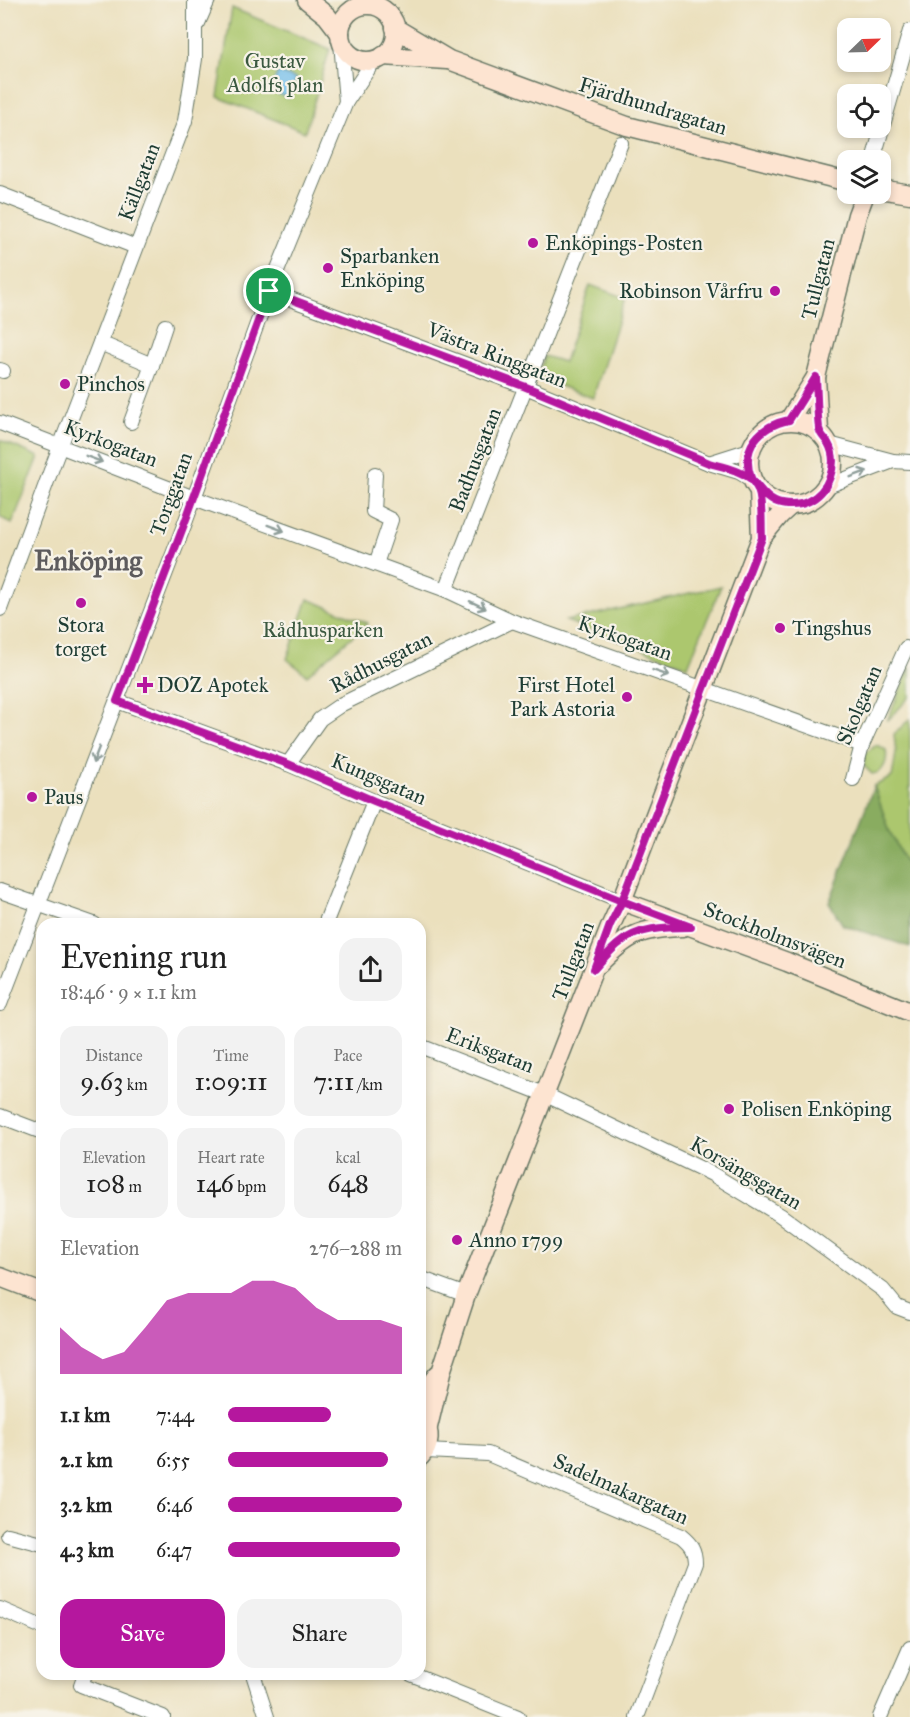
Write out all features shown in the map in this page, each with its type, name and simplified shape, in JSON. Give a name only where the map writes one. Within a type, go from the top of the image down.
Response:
[{"type":"street","name":"Källgatan","points":[[0,609],[185,121],[195,59],[195,0]]},
{"type":"street","name":"Källgatan","points":[[195,31],[208,0]]},
{"type":"street","points":[[307,0],[327,16],[351,55],[367,60],[379,57],[393,44],[394,0]]},
{"type":"street","points":[[340,38],[342,21],[349,11],[361,3],[381,8],[394,24]]},
{"type":"street","name":"Fjärdhundragatan","points":[[394,24],[449,60],[627,126],[837,179]]},
{"type":"street","points":[[876,150],[910,31]]},
{"type":"street","name":"Torggatan","points":[[340,38],[346,102]]},
{"type":"street","name":"Torggatan","points":[[0,1004],[194,498],[269,291],[346,102],[379,57]]},
{"type":"street","name":"Fjärdhundragatan","points":[[379,57],[449,60]]},
{"type":"street","name":"Badhusgatan","points":[[446,590],[621,143]]},
{"type":"street","points":[[891,191],[910,194]]},
{"type":"street","points":[[0,194],[136,247]]},
{"type":"street","name":"Tullgatan","points":[[789,420],[816,377],[861,204]]},
{"type":"street","name":"Västra Ringgatan","points":[[269,291],[526,387],[709,463],[739,472],[755,486]]},
{"type":"street","points":[[131,422],[165,326]]},
{"type":"street","points":[[100,343],[152,365]]},
{"type":"street","name":"Tullgatan","points":[[816,377],[824,438]]},
{"type":"street","points":[[824,438],[833,458],[832,474],[825,487],[815,498],[805,503],[791,505],[776,503],[755,486],[748,466],[750,450],[757,437],[767,427],[789,420],[804,422],[824,438],[893,461],[910,462]]},
{"type":"street","name":"Kyrkogatan","points":[[0,423],[194,498],[446,590],[512,621],[862,745]]},
{"type":"street","points":[[709,463],[750,450]]},
{"type":"street","points":[[825,487],[893,461]]},
{"type":"street","points":[[375,474],[373,511],[391,520],[376,564]]},
{"type":"street","name":"Tullgatan","points":[[755,486],[762,538]]},
{"type":"street","name":"Tullgatan","points":[[426,1415],[466,1295],[610,925],[622,901],[762,538],[791,505]]},
{"type":"street","name":"Rådhusgatan","points":[[288,764],[320,720],[342,704],[512,621]]},
{"type":"street","name":"Skolgatan","points":[[853,779],[862,745],[906,648]]},
{"type":"street","name":"Kungsgatan","points":[[117,701],[288,764],[622,901]]},
{"type":"street","points":[[327,918],[374,801]]},
{"type":"street","points":[[0,891],[76,918]]},
{"type":"street","name":"Stockholmsvägen","points":[[622,901],[910,1012]]},
{"type":"street","points":[[594,969],[628,937],[663,927],[691,927]]},
{"type":"street","name":"Eriksgatan","points":[[426,1048],[544,1094]]},
{"type":"street","name":"Korsängsgatan","points":[[544,1094],[746,1192],[883,1290],[897,1307],[910,1312]]},
{"type":"street","points":[[0,1116],[36,1130]]},
{"type":"street","points":[[0,1277],[36,1291]]},
{"type":"street","points":[[426,1280],[466,1295]]},
{"type":"street","name":"Tullgatan","points":[[426,1390],[442,1369]]},
{"type":"street","name":"Tullgatan","points":[[426,1429],[429,1441],[426,1448]]},
{"type":"street","name":"Sadelmakargatan","points":[[426,1454],[488,1454],[681,1536],[690,1543],[695,1553],[695,1563],[637,1717]]},
{"type":"street","points":[[8,1535],[36,1542]]},
{"type":"street","points":[[0,1609],[36,1624]]},
{"type":"street","points":[[880,1717],[910,1648]]},
{"type":"street","points":[[83,1680],[81,1685],[163,1717]]},
{"type":"street","points":[[256,1680],[267,1717]]},
{"type":"street","points":[[426,1680],[518,1717]]},
{"type":"green space","name":"Gustav Adolfs plan","points":[[232,8],[330,49],[305,132],[218,97]]},
{"type":"green space","points":[[590,285],[625,298],[593,398],[538,378],[544,356],[564,362]]},
{"type":"green space","points":[[0,440],[39,457],[12,524],[0,517]]},
{"type":"green space","points":[[721,586],[688,666],[566,621]]},
{"type":"green space","name":"Rådhusparken","points":[[308,599],[368,623],[307,675],[287,659]]},
{"type":"green space","points":[[910,667],[910,697],[887,721]]},
{"type":"green space","points":[[910,719],[910,864],[905,862],[889,830],[874,786],[892,777],[896,753],[894,734]]},
{"type":"green space","points":[[877,745],[886,750],[886,758],[882,769],[872,774],[864,766],[865,753]]},
{"type":"green space","points":[[874,786],[889,830],[905,862],[910,864],[910,947],[843,925],[829,903]]},
{"type":"water","points":[[278,72],[296,79],[288,98],[270,90]]},
{"type":"place","name":"Enköpings-Posten","points":[[533,243]]},
{"type":"place","name":"Sparbanken Enköping","points":[[328,268]]},
{"type":"place","name":"Robinson Vårfru","points":[[775,291]]},
{"type":"place","name":"Pinchos","points":[[65,384]]},
{"type":"place","name":"Stora torget","points":[[81,603]]},
{"type":"place","name":"Tingshus","points":[[780,628]]},
{"type":"place","name":"DOZ Apotek","points":[[145,685]]},
{"type":"place","name":"First Hotel Park Astoria","points":[[627,697]]},
{"type":"place","name":"Paus","points":[[32,797]]},
{"type":"place","name":"Polisen Enköping","points":[[729,1109]]},
{"type":"place","name":"Anno 1799","points":[[457,1240]]},
{"type":"district","name":"Enköping","points":[[88,561]]},
{"type":"route","points":[[269,291],[117,701],[288,764],[622,901],[610,925],[594,969],[628,937],[663,927],[691,927],[622,901],[762,538],[759,491],[752,480],[748,466],[750,450],[757,437],[767,427],[789,420],[816,377],[819,431],[829,444],[833,458],[832,474],[825,487],[815,498],[805,503],[791,505],[776,503],[759,491],[752,480],[739,472],[709,463],[526,387],[269,291]]}]
